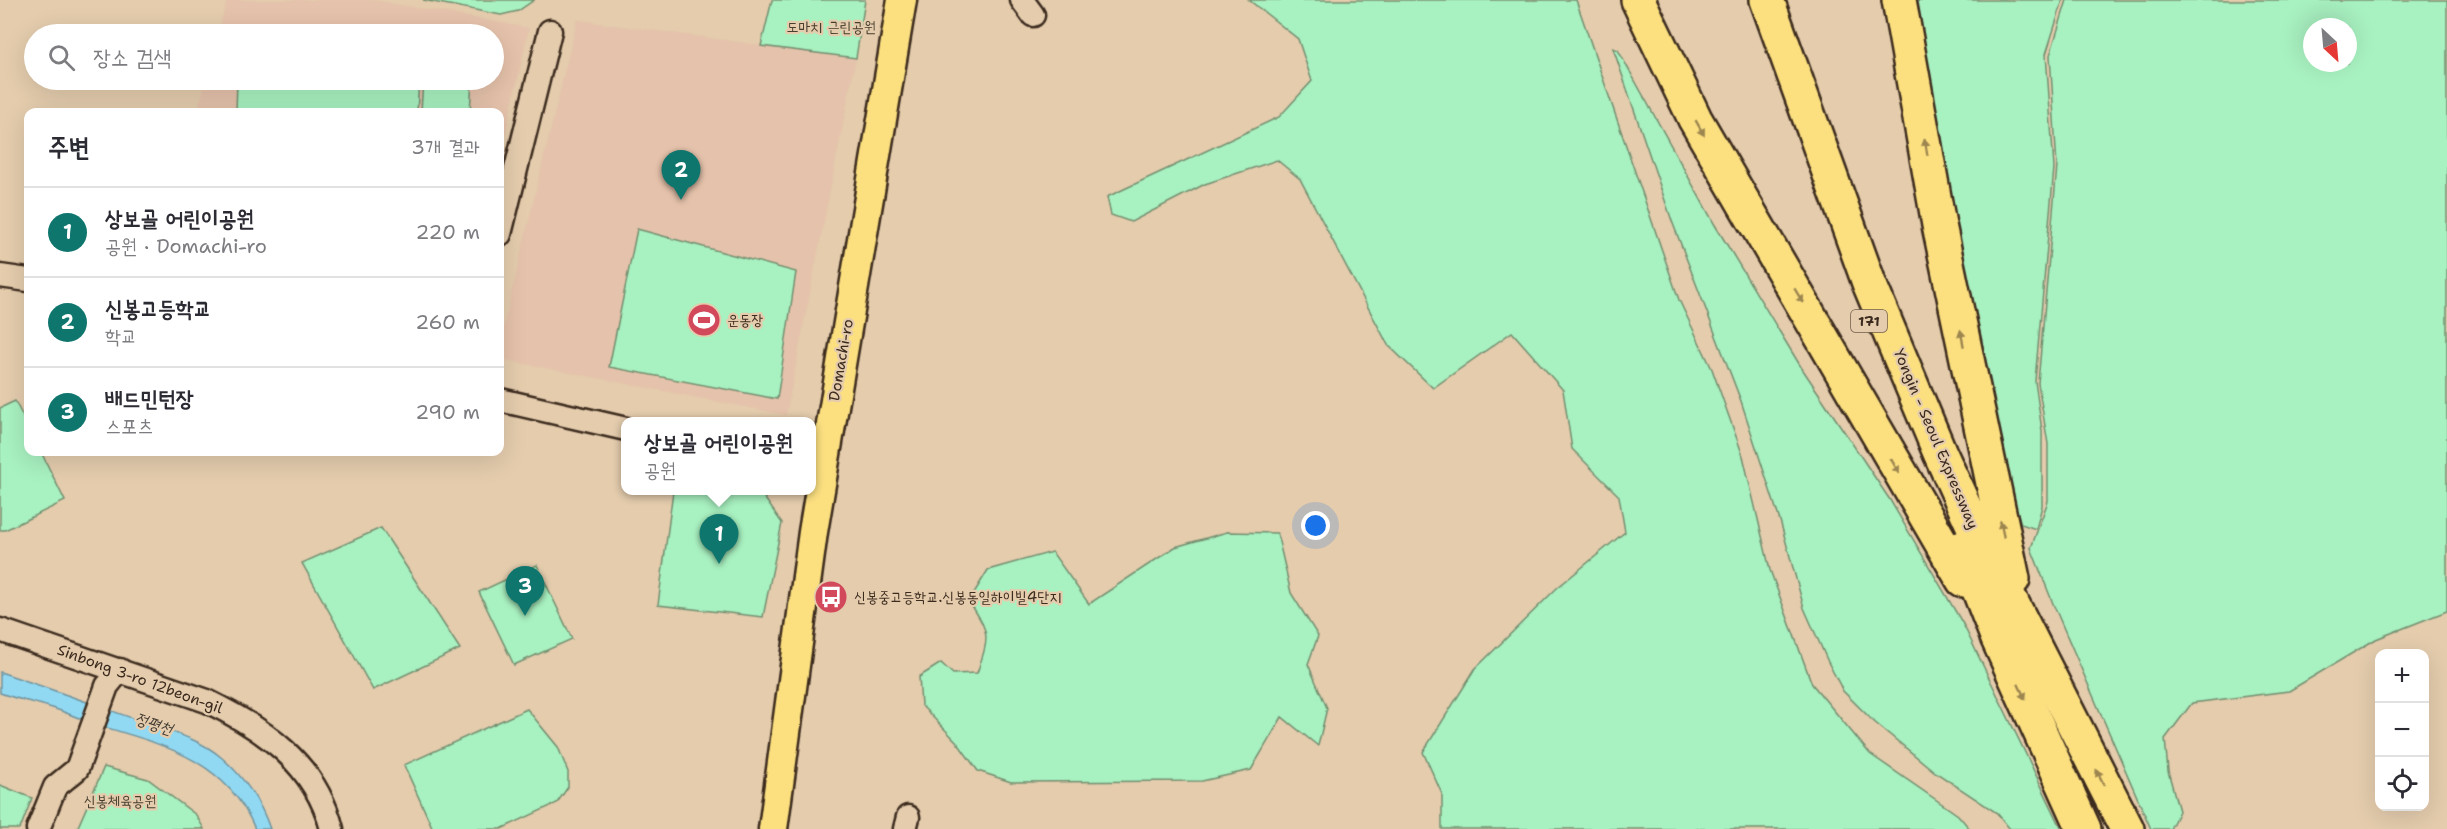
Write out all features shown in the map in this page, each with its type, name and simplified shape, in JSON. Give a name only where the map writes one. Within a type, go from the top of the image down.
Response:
[{"type":"highway","points":[[1622,0],[1683,96],[1891,458],[2010,633]]},
{"type":"highway","points":[[1638,0],[1683,96]]},
{"type":"highway","name":"Yongin - Seoul Expressway","points":[[1749,0],[1819,191],[2010,633],[2127,829]]},
{"type":"highway","name":"Yongin - Seoul Expressway","points":[[1767,0],[1869,283],[1975,530],[2010,633],[2084,829]]},
{"type":"highway","points":[[1899,0],[2010,633]]},
{"type":"main road","name":"Domachi-ro","points":[[816,487],[902,0]]},
{"type":"main road","name":"Domachi-ro","points":[[773,829],[815,495]]},
{"type":"street","points":[[504,218],[550,31]]},
{"type":"street","points":[[0,276],[24,279]]},
{"type":"street","points":[[504,401],[621,428]]},
{"type":"street","name":"Sinbong 3-ro 12beon-gil","points":[[0,630],[113,678],[207,701],[264,732],[288,753],[307,775],[321,799],[332,829]]},
{"type":"street","points":[[39,829],[55,787],[77,769],[113,678]]},
{"type":"shaded area","points":[[227,0],[373,0],[529,28],[504,140],[504,108],[198,108],[203,90],[504,90],[504,24],[221,24]]},
{"type":"shaded area","points":[[577,20],[856,58],[786,415],[504,360],[504,324]]},
{"type":"green space","points":[[423,0],[534,0],[518,11],[501,15]]},
{"type":"green space","name":"도마치 근린공원","points":[[772,0],[865,0],[856,58],[761,46]]},
{"type":"green space","points":[[1249,0],[1576,0],[1679,300],[1712,369],[1743,456],[1770,570],[1812,684],[1870,754],[1958,815],[1970,829],[1442,829],[1442,794],[1423,752],[1475,669],[1557,588],[1625,532],[1619,496],[1572,449],[1563,390],[1512,332],[1433,388],[1388,345],[1300,179],[1277,160],[1205,184],[1131,222],[1111,215],[1107,197],[1279,117],[1312,81],[1298,39]]},
{"type":"green space","points":[[1914,0],[2063,0],[2046,54],[2054,168],[2035,381],[2042,431],[2042,506],[2036,529],[2021,524],[1980,387]]},
{"type":"green space","points":[[2067,0],[2447,0],[2447,611],[2376,639],[2289,691],[2192,703],[2165,739],[2168,771],[2179,811],[2170,829],[2151,829],[2031,548],[2048,501],[2048,444],[2038,383],[2057,166],[2050,55]]},
{"type":"green space","points":[[1613,48],[1618,50],[1715,225],[1801,367],[1890,500],[1963,624],[2062,829],[2010,829],[1997,813],[1935,772],[1873,721],[1843,691],[1804,608],[1781,524],[1741,401],[1672,221]]},
{"type":"green space","points":[[237,90],[418,90],[417,108],[236,108]]},
{"type":"green space","points":[[422,90],[471,90],[470,108],[421,108]]},
{"type":"green space","name":"운동장","points":[[637,229],[796,272],[777,399],[609,367]]},
{"type":"green space","points":[[15,401],[24,419],[24,456],[43,456],[65,501],[5,530],[0,530],[0,408]]},
{"type":"green space","points":[[672,495],[762,495],[782,523],[763,617],[658,605]]},
{"type":"green space","points":[[381,528],[460,649],[373,690],[302,563]]},
{"type":"green space","points":[[1227,532],[1277,533],[1291,593],[1318,636],[1308,664],[1327,708],[1318,746],[1282,717],[1251,770],[1202,781],[1011,782],[978,771],[957,742],[921,705],[919,677],[941,663],[953,674],[977,673],[986,635],[969,601],[988,570],[1052,552],[1089,604],[1175,547]]},
{"type":"green space","points":[[537,565],[572,639],[514,665],[479,592]]},
{"type":"green space","points":[[527,709],[558,747],[568,772],[568,787],[557,803],[501,829],[433,829],[404,765]]},
{"type":"green space","name":"신봉체육공원","points":[[104,767],[148,779],[196,815],[204,829],[77,829]]},
{"type":"green space","points":[[0,785],[32,798],[20,829],[0,829]]},
{"type":"water","name":"정평천","points":[[0,672],[204,745],[230,765],[244,781],[262,809],[270,829],[255,829],[243,806],[228,787],[192,759],[56,709],[0,693]]},
{"type":"place","name":"신봉고등학교","points":[[681,200]]},
{"type":"place","name":"운동장","points":[[704,320]]},
{"type":"place","name":"상보골 어린이공원","points":[[719,564]]},
{"type":"place","name":"신봉중고등학교.신봉동일하이빌4단지","points":[[831,597]]},
{"type":"place","name":"배드민턴장","points":[[525,616]]}]
